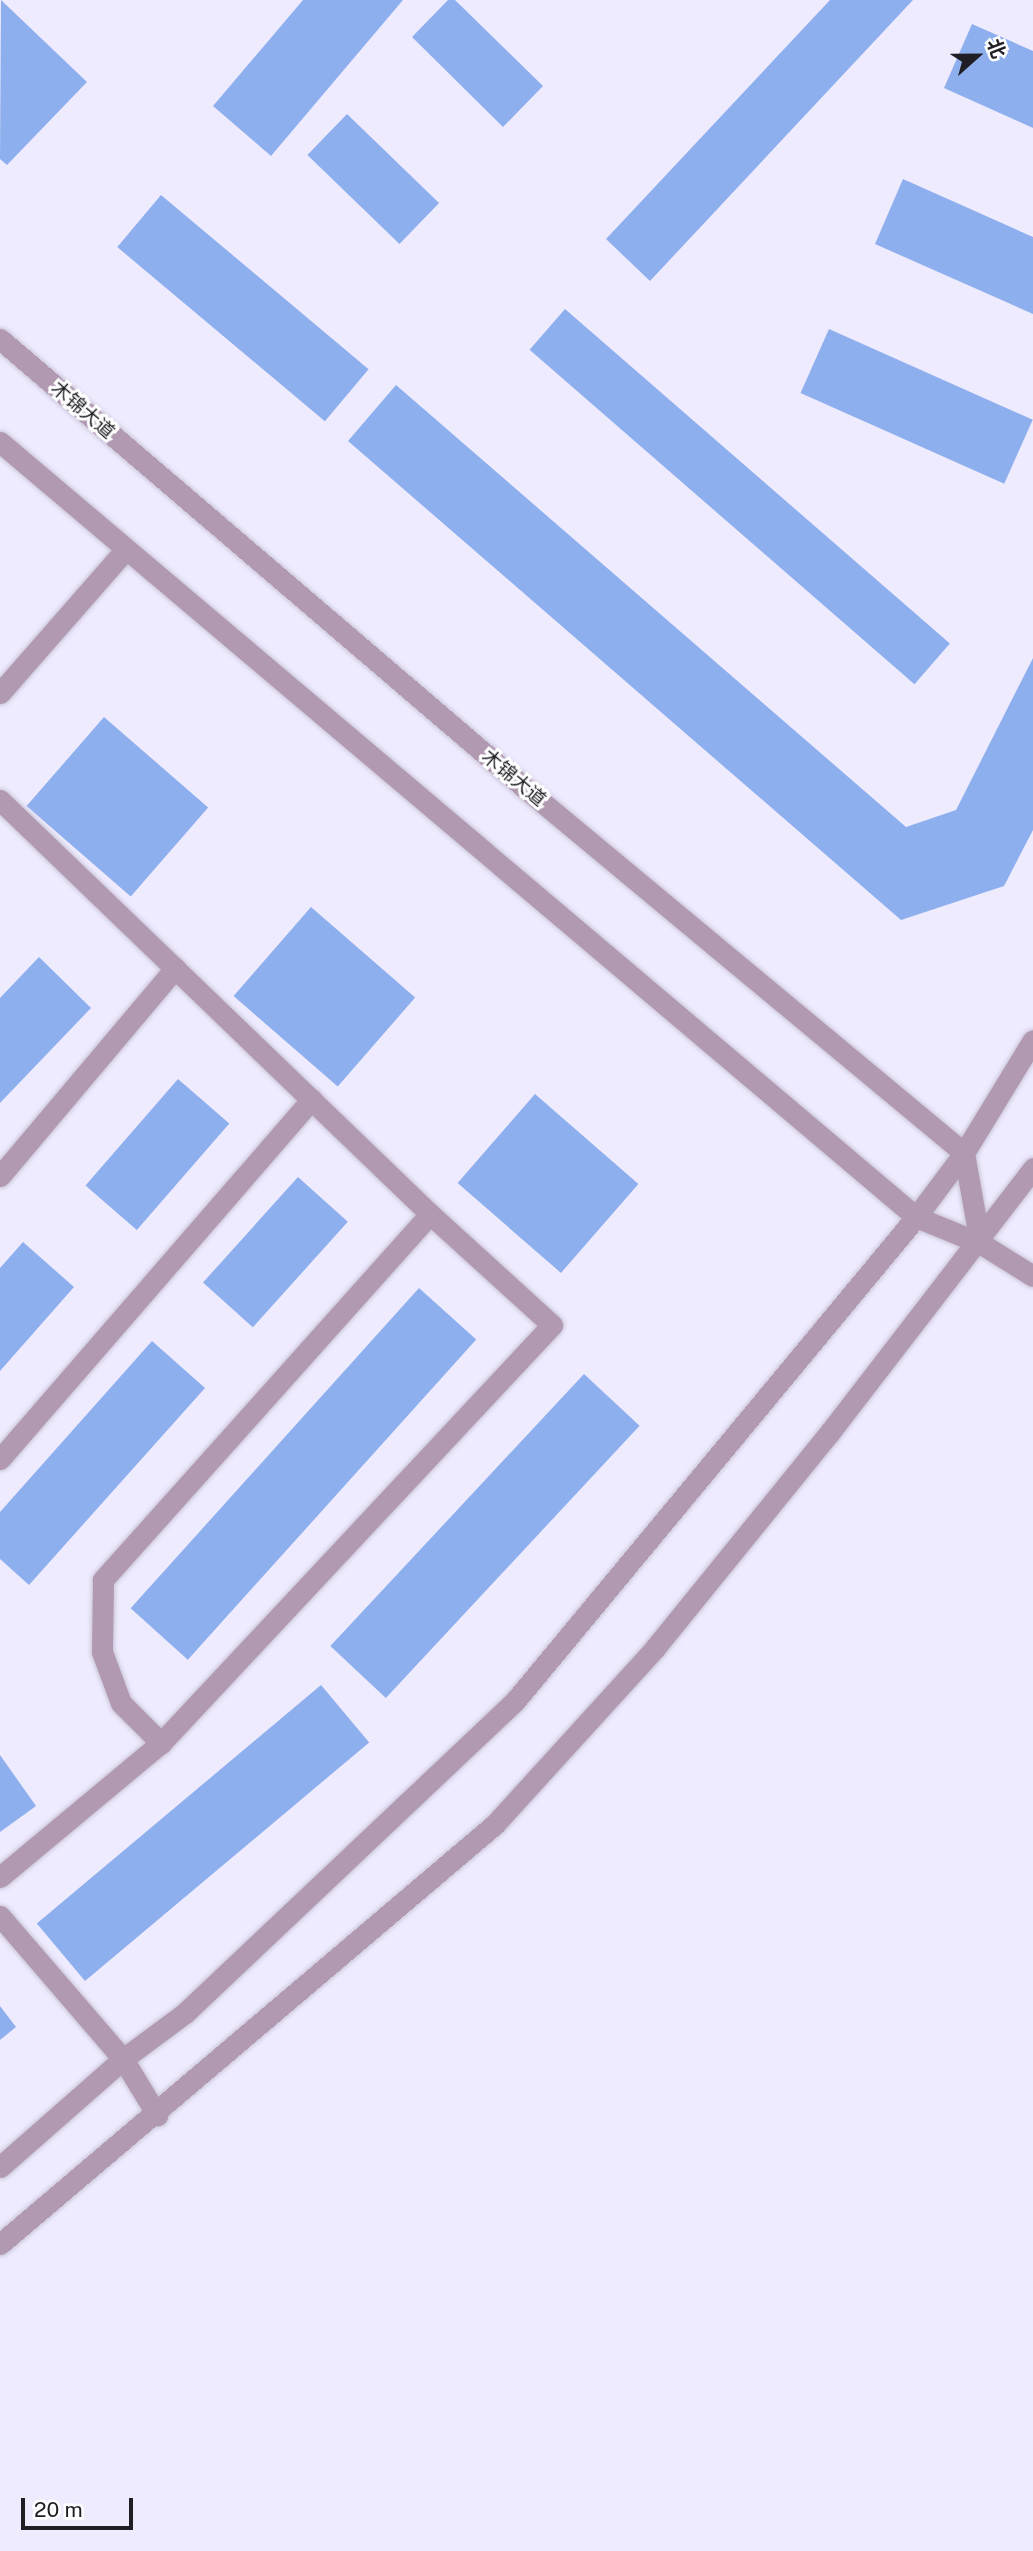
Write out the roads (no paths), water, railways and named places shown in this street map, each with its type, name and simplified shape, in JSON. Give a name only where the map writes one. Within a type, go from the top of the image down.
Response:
[{"type":"street","name":"木锦大道","points":[[0,339],[525,788],[964,1153]]},
{"type":"street","points":[[0,442],[916,1217],[980,1242],[1033,1276]]},
{"type":"street","points":[[0,692],[125,550]]},
{"type":"street","points":[[0,800],[430,1214],[552,1325],[162,1743],[0,1877]]},
{"type":"street","points":[[0,1176],[175,968]]},
{"type":"street","points":[[0,2167],[123,2059],[195,2004],[515,1701],[916,1217],[964,1153],[1033,1040]]},
{"type":"street","points":[[0,1459],[312,1099]]},
{"type":"street","points":[[964,1153],[980,1242]]},
{"type":"street","points":[[0,2244],[157,2115],[495,1824],[655,1648],[980,1242],[1033,1168]]},
{"type":"street","points":[[162,1743],[121,1703],[102,1652],[103,1580],[430,1214]]},
{"type":"street","points":[[0,1916],[123,2059],[157,2115]]}]
